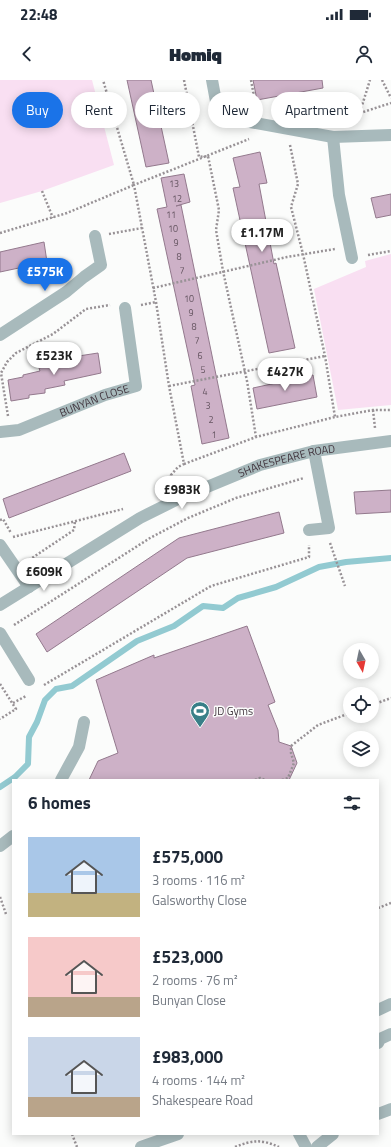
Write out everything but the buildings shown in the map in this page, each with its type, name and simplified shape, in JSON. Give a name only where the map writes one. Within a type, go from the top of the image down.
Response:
[{"type":"street","points":[[212,80],[214,92]]},
{"type":"street","points":[[263,124],[333,137],[391,135]]},
{"type":"street","points":[[333,137],[339,195],[351,252]]},
{"type":"street","points":[[0,335],[66,292],[84,276],[101,265],[95,236]]},
{"type":"street","name":"BUNYAN CLOSE","points":[[5,432],[19,430],[106,395],[136,386],[125,308]]},
{"type":"street","name":"SHAKESPEARE ROAD","points":[[0,605],[140,518],[178,499],[260,465],[314,451],[391,442]]},
{"type":"street","points":[[309,530],[329,528],[314,451]]},
{"type":"street","points":[[0,545],[29,587]]},
{"type":"street","points":[[0,633],[29,680]]},
{"type":"street","points":[[62,779],[79,748],[84,722]]},
{"type":"street","points":[[0,846],[12,837]]},
{"type":"street","points":[[379,1010],[391,1004]]},
{"type":"street","points":[[379,1114],[391,1109]]},
{"type":"street","points":[[141,1147],[175,1135]]},
{"type":"street","points":[[299,1135],[306,1147]]},
{"type":"path","points":[[103,80],[134,185],[184,464]]},
{"type":"path","points":[[184,80],[199,157],[208,156]]},
{"type":"path","points":[[251,80],[253,92]]},
{"type":"path","points":[[363,102],[370,80]]},
{"type":"path","points":[[382,80],[391,98]]},
{"type":"path","points":[[363,111],[391,103]]},
{"type":"path","points":[[353,137],[356,128]]},
{"type":"path","points":[[287,129],[298,184],[291,207],[303,254],[335,417]]},
{"type":"path","points":[[0,233],[67,214],[249,138]]},
{"type":"path","points":[[208,156],[219,210],[216,230],[223,271],[245,371],[256,437]]},
{"type":"path","points":[[42,191],[53,218]]},
{"type":"path","points":[[95,236],[142,228]]},
{"type":"path","points":[[365,255],[391,251]]},
{"type":"path","points":[[153,288],[303,254],[351,252]]},
{"type":"path","points":[[5,432],[1,373],[11,358],[16,353],[53,334],[86,309],[113,305],[125,308]]},
{"type":"path","points":[[169,386],[324,356]]},
{"type":"path","points":[[171,475],[178,467],[184,464],[256,437],[335,417],[373,410],[391,410]]},
{"type":"path","points":[[0,633],[150,538],[188,518],[236,498],[318,474]]},
{"type":"path","points":[[0,520],[3,519],[13,538],[122,509]]},
{"type":"path","points":[[16,568],[74,530],[75,521]]},
{"type":"path","points":[[332,551],[345,586]]},
{"type":"path","points":[[44,686],[211,586],[309,557]]},
{"type":"path","points":[[0,684],[16,709],[0,719]]},
{"type":"path","points":[[13,703],[31,693]]},
{"type":"path","points":[[379,702],[391,698]]},
{"type":"path","points":[[285,779],[288,778],[294,763],[290,753],[291,746],[318,725],[343,716]]},
{"type":"path","points":[[0,897],[6,914]]},
{"type":"path","points":[[379,908],[391,903]]},
{"type":"path","points":[[72,1135],[78,1147]]},
{"type":"path","points":[[235,1147],[246,1143],[265,1141],[279,1147]]},
{"type":"shaded area","points":[[0,80],[92,80],[95,92],[71,92],[71,128],[104,128],[114,165],[42,191],[0,203]]},
{"type":"shaded area","points":[[391,254],[391,405],[338,410],[314,289],[366,267],[365,261]]},
{"type":"waterway","points":[[0,787],[15,777],[28,764],[29,737],[37,722],[45,700],[56,689],[72,686],[137,641],[174,626],[203,606],[223,608],[238,598],[276,587],[319,567],[346,562],[391,558]]},
{"type":"place","name":"JD Gyms","points":[[200,728]]}]
